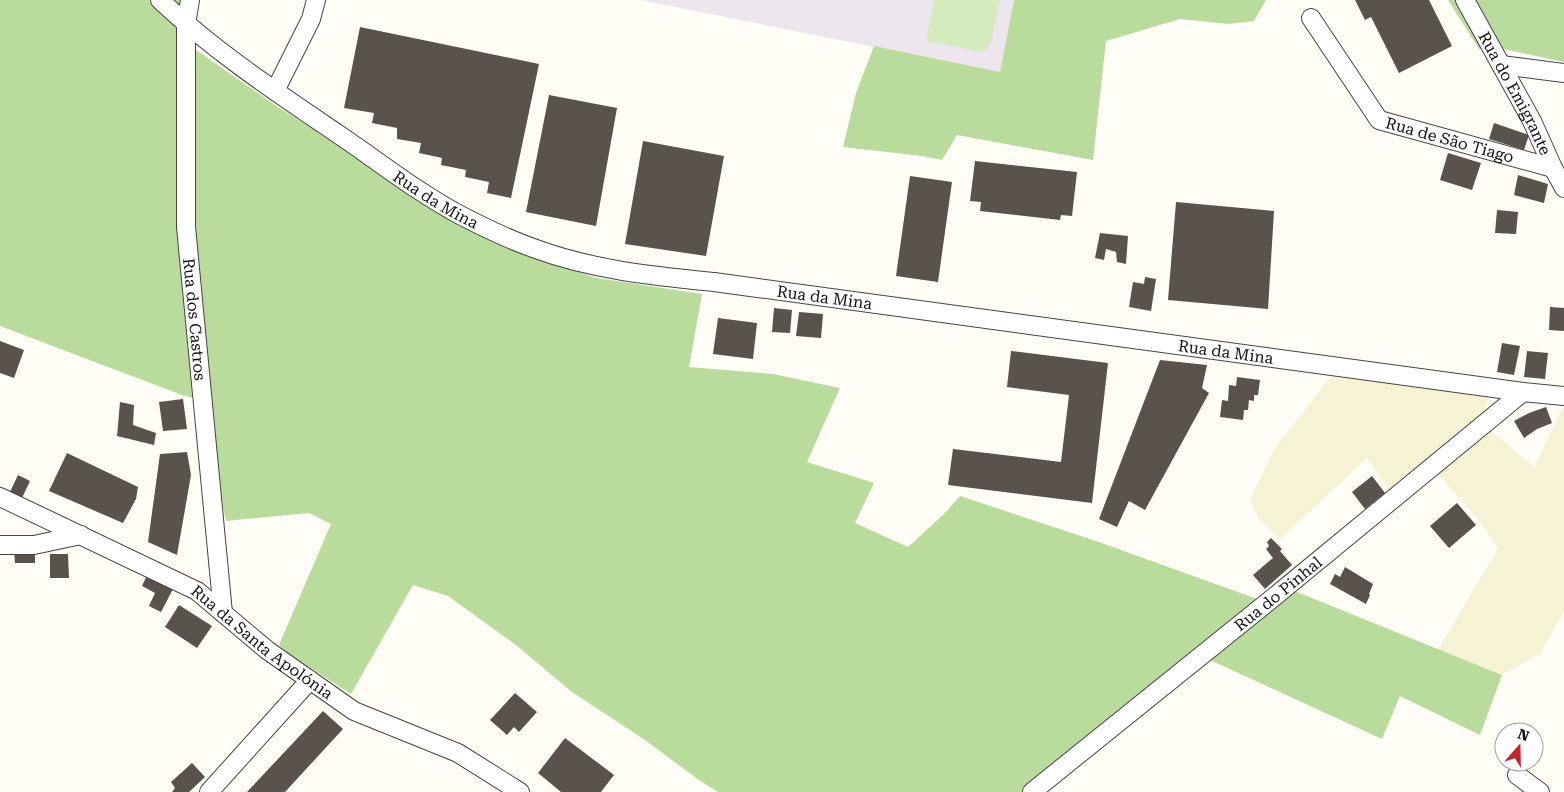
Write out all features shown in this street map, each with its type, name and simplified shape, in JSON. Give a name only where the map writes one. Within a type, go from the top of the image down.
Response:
[{"type":"street","name":"Rua da Mina","points":[[160,0],[186,25],[275,91],[422,192],[459,215],[512,240],[582,263],[648,275],[724,283],[1523,392],[1564,396]]},
{"type":"street","name":"Rua dos Castros","points":[[190,0],[186,25],[186,227],[223,613]]},
{"type":"street","points":[[275,91],[311,19],[316,0]]},
{"type":"street","name":"Rua do Emigrante","points":[[1465,0],[1532,122],[1564,188]]},
{"type":"street","name":"Rua de São Tiago","points":[[1311,18],[1379,120],[1553,168]]},
{"type":"street","points":[[1501,65],[1564,73]]},
{"type":"street","name":"Rua do Pinhal","points":[[1032,792],[1274,597],[1523,392]]},
{"type":"street","name":"Rua da Santa Apolónia","points":[[0,497],[197,591],[267,650],[354,711],[458,753],[520,792]]},
{"type":"street","points":[[0,545],[34,545],[81,535]]},
{"type":"street","points":[[208,792],[310,680]]},
{"type":"street","points":[[1517,776],[1540,792]]},
{"type":"shaded area","points":[[640,0],[1014,0],[1000,72]]},
{"type":"shaded area","points":[[1331,376],[1489,394],[1482,423],[1534,467],[1564,405],[1564,611],[1540,654],[1502,675],[1438,650],[1498,548],[1481,523],[1427,461],[1389,491],[1367,458],[1280,539],[1258,517],[1250,500],[1273,451]]},
{"type":"green space","points":[[0,0],[181,0],[176,30],[192,47],[278,107],[464,220],[575,271],[597,278],[702,294],[689,367],[773,374],[840,388],[807,462],[874,483],[855,523],[908,547],[945,513],[960,496],[1096,541],[1260,600],[1292,590],[1502,675],[1480,735],[1400,696],[1382,739],[1197,654],[1025,792],[718,792],[645,740],[572,692],[516,645],[448,596],[413,585],[351,694],[289,654],[279,645],[331,524],[309,513],[226,521],[206,430],[204,401],[182,395],[0,326]]},
{"type":"green space","points":[[934,0],[1000,0],[991,42],[987,48],[977,51],[926,41]]},
{"type":"green space","points":[[1014,0],[1266,0],[1254,21],[1229,24],[1180,19],[1106,41],[1093,160],[957,135],[942,160],[843,147],[856,93],[874,46],[1000,72]]},
{"type":"green space","points":[[1448,0],[1564,0],[1564,62],[1494,47],[1479,49]]},
{"type":"building","points":[[1355,0],[1429,0],[1452,46],[1399,73],[1371,17],[1365,20]]},
{"type":"building","points":[[360,27],[539,64],[511,198],[487,193],[489,182],[465,177],[466,170],[441,165],[442,158],[419,153],[421,143],[397,139],[397,128],[372,123],[374,113],[344,108]]},
{"type":"building","points":[[549,95],[617,108],[596,226],[526,212]]},
{"type":"building","points":[[1494,123],[1529,135],[1524,150],[1489,139]]},
{"type":"building","points":[[643,141],[724,156],[706,256],[625,244]]},
{"type":"building","points":[[1448,153],[1481,163],[1472,190],[1440,180]]},
{"type":"building","points":[[975,161],[1077,172],[1072,216],[1061,215],[1060,220],[980,211],[981,202],[970,201]]},
{"type":"building","points":[[1518,175],[1548,184],[1544,203],[1514,195]]},
{"type":"building","points":[[910,176],[952,182],[938,282],[896,276]]},
{"type":"building","points":[[1176,202],[1274,211],[1268,309],[1168,300]]},
{"type":"building","points":[[1497,210],[1518,212],[1516,234],[1495,233]]},
{"type":"building","points":[[1100,233],[1128,236],[1126,264],[1117,262],[1116,252],[1106,249],[1104,260],[1095,258]]},
{"type":"building","points":[[1145,277],[1156,279],[1151,311],[1129,307],[1133,282],[1144,284]]},
{"type":"building","points":[[1550,307],[1564,308],[1564,331],[1549,330]]},
{"type":"building","points":[[774,308],[792,310],[790,333],[772,332]]},
{"type":"building","points":[[799,312],[823,314],[821,338],[796,336]]},
{"type":"building","points":[[718,318],[757,323],[753,359],[713,354]]},
{"type":"building","points":[[0,341],[24,350],[14,378],[0,373]]},
{"type":"building","points":[[1502,343],[1520,346],[1514,375],[1497,372]]},
{"type":"building","points":[[1011,351],[1108,363],[1092,503],[948,485],[953,449],[1061,462],[1069,395],[1007,387]]},
{"type":"building","points":[[1527,351],[1548,353],[1545,379],[1524,377]]},
{"type":"building","points":[[1160,360],[1207,365],[1202,388],[1209,393],[1145,510],[1129,501],[1117,527],[1099,519]]},
{"type":"building","points":[[1237,377],[1260,380],[1258,395],[1254,395],[1254,401],[1249,400],[1248,410],[1244,410],[1243,420],[1220,417],[1222,400],[1228,401],[1229,385],[1236,386]]},
{"type":"building","points":[[183,399],[187,429],[163,431],[159,402]]},
{"type":"building","points":[[120,402],[134,405],[133,425],[156,433],[154,445],[117,436]]},
{"type":"building","points":[[1546,407],[1552,423],[1537,429],[1524,438],[1514,421]]},
{"type":"building","points":[[187,452],[191,475],[177,555],[148,542],[160,454]]},
{"type":"building","points":[[67,453],[138,487],[136,499],[123,523],[49,491]]},
{"type":"building","points":[[18,475],[30,481],[21,500],[9,494]]},
{"type":"building","points":[[1372,476],[1385,493],[1365,509],[1352,492]]},
{"type":"building","points":[[1457,503],[1476,525],[1449,548],[1430,526]]},
{"type":"building","points":[[1271,538],[1282,549],[1280,551],[1292,565],[1265,589],[1253,575],[1273,558],[1266,549],[1269,546],[1267,542]]},
{"type":"building","points":[[14,550],[35,550],[35,563],[15,563]]},
{"type":"building","points":[[50,554],[68,554],[69,578],[50,578]]},
{"type":"building","points":[[1345,567],[1373,584],[1366,604],[1330,584],[1335,574],[1340,577]]},
{"type":"building","points":[[148,573],[174,587],[161,612],[149,606],[155,593],[142,586]]},
{"type":"building","points":[[179,605],[212,626],[197,648],[165,627]]},
{"type":"building","points":[[515,693],[537,712],[519,732],[514,727],[507,735],[490,720]]},
{"type":"building","points":[[323,711],[343,729],[285,792],[247,792]]},
{"type":"building","points":[[565,738],[614,775],[601,792],[561,792],[538,773]]},
{"type":"building","points":[[192,763],[205,777],[189,792],[172,792],[175,788],[171,782]]}]
